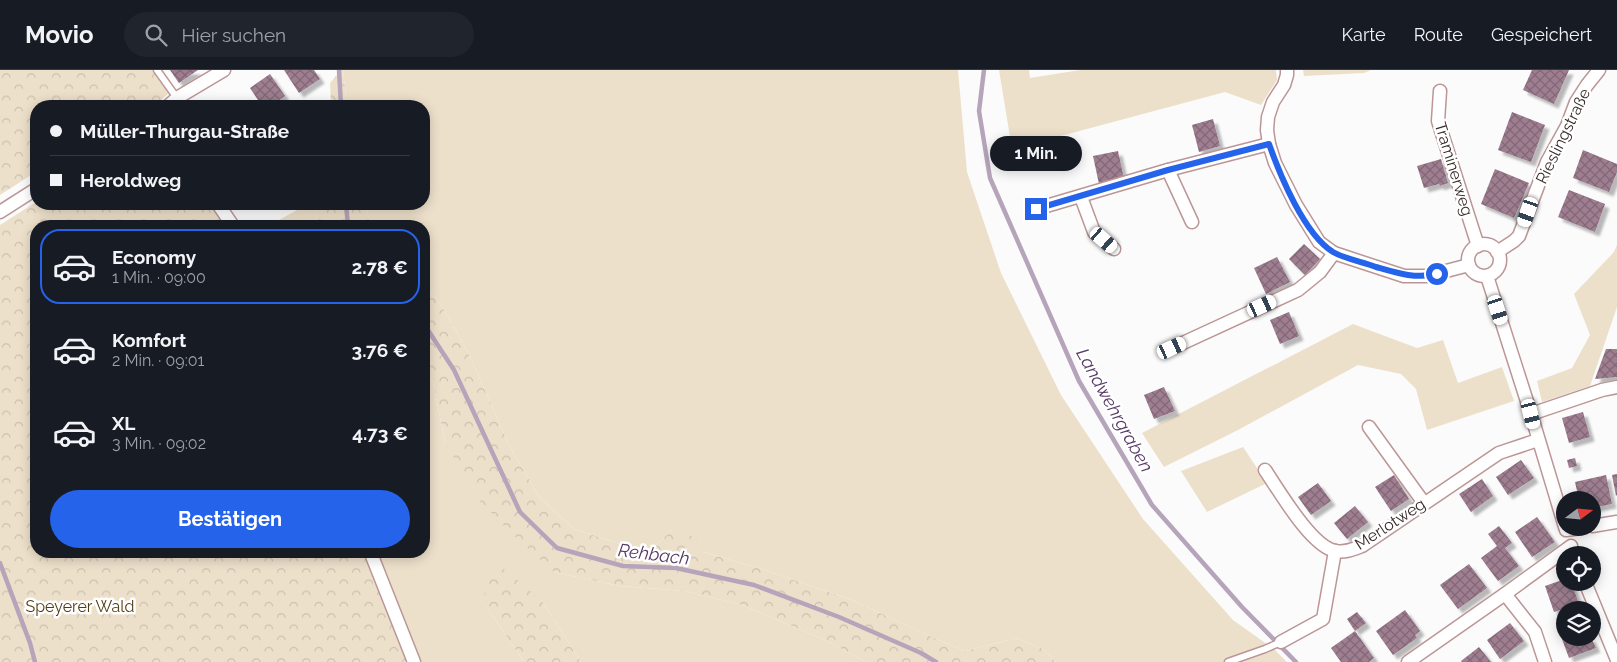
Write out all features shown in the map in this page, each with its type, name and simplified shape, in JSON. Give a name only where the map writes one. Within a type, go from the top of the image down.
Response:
[{"type":"street","points":[[175,100],[224,70]]},
{"type":"street","points":[[1287,70],[1288,75],[1284,85],[1273,102],[1268,117],[1269,144],[1296,205],[1319,242],[1334,253],[1404,276],[1437,274],[1469,265]]},
{"type":"street","name":"Rieslingstraße","points":[[1497,252],[1520,236],[1547,162],[1567,126],[1576,102],[1599,70]]},
{"type":"street","name":"Traminerweg","points":[[1440,90],[1438,121],[1478,246]]},
{"type":"street","points":[[1036,209],[1168,170],[1269,144]]},
{"type":"street","points":[[1168,170],[1192,222]]},
{"type":"street","points":[[0,212],[30,193]]},
{"type":"street","points":[[1081,197],[1094,232],[1114,249]]},
{"type":"street","points":[[1478,246],[1489,246],[1497,252],[1499,264],[1492,274],[1482,276],[1474,272],[1469,265],[1469,256],[1474,248],[1478,246]]},
{"type":"street","points":[[1172,348],[1298,290],[1320,272],[1334,253]]},
{"type":"street","points":[[1487,276],[1556,499]]},
{"type":"street","points":[[1531,414],[1602,390],[1617,387]]},
{"type":"street","points":[[1369,426],[1424,503]]},
{"type":"street","name":"Merlotweg","points":[[1265,470],[1298,518],[1318,542],[1334,551],[1348,550],[1362,546],[1499,453],[1538,440]]},
{"type":"street","points":[[1601,525],[1617,522]]},
{"type":"street","points":[[1278,644],[1324,619],[1334,551]]},
{"type":"street","points":[[373,558],[414,662]]},
{"type":"street","points":[[1408,662],[1505,594],[1556,561]]},
{"type":"street","points":[[1589,591],[1617,660]]},
{"type":"street","points":[[1505,594],[1535,632],[1545,662]]},
{"type":"lane","points":[[157,70],[171,100]]},
{"type":"lane","points":[[1228,662],[1278,644]]},
{"type":"green space","points":[[0,70],[152,70],[169,93],[161,100],[30,100],[30,176],[0,195]]},
{"type":"green space","points":[[343,70],[958,70],[967,172],[1001,273],[1061,395],[1143,519],[1233,620],[1275,650],[1287,662],[1056,662],[1043,649],[1016,638],[965,651],[852,600],[762,569],[703,552],[672,530],[652,549],[632,548],[574,529],[540,498],[511,449],[457,332],[437,299],[430,293],[430,220],[369,220],[367,210],[430,210],[430,100],[346,100]]},
{"type":"green space","points":[[343,70],[346,100],[331,100],[330,83]]},
{"type":"green space","points":[[999,70],[1029,70],[1030,78],[1080,70],[1276,70],[1277,80],[1261,105],[1225,92],[1012,149]]},
{"type":"green space","points":[[1303,70],[1371,70],[1364,73],[1304,76]]},
{"type":"green space","name":"Speyerer Wald","points":[[30,206],[30,210],[226,210],[234,220],[30,220],[30,558],[368,558],[408,662],[0,662],[0,225]]},
{"type":"green space","points":[[297,210],[314,210],[318,220],[279,220]]},
{"type":"green space","points":[[314,210],[367,210],[369,220],[318,220]]},
{"type":"green space","points":[[1617,245],[1617,307],[1590,386],[1542,402],[1537,381],[1572,368],[1590,335],[1574,294],[1614,252]]},
{"type":"green space","points":[[430,293],[437,299],[457,332],[511,449],[540,498],[574,529],[632,548],[652,549],[672,530],[697,538],[703,552],[762,569],[852,600],[965,651],[1016,638],[1043,649],[1056,662],[866,662],[825,640],[742,605],[685,591],[620,586],[554,572],[509,531],[475,496],[445,442],[433,382],[430,377]]},
{"type":"green space","points":[[1353,324],[1417,348],[1443,340],[1458,383],[1502,367],[1514,401],[1427,430],[1416,389],[1401,374],[1358,365],[1238,430],[1164,467],[1142,433]]},
{"type":"green space","points":[[430,377],[433,382],[445,442],[554,572],[620,586],[685,591],[742,605],[825,640],[866,662],[581,662],[542,601],[486,606],[524,662],[408,662],[368,558],[430,558]]},
{"type":"green space","points":[[1243,447],[1267,483],[1207,512],[1181,471]]},
{"type":"green space","points":[[504,569],[542,601],[581,662],[524,662],[486,606],[483,579]]},
{"type":"building","points":[[170,70],[198,70],[179,83]]},
{"type":"building","points":[[284,70],[314,70],[320,79],[299,93]]},
{"type":"building","points":[[1532,70],[1569,70],[1554,104],[1523,90]]},
{"type":"building","points":[[270,74],[285,96],[279,100],[258,100],[250,88]]},
{"type":"building","points":[[1512,112],[1545,125],[1531,162],[1498,150]]},
{"type":"building","points":[[1213,119],[1220,146],[1199,152],[1192,125]]},
{"type":"building","points":[[1583,150],[1617,164],[1617,172],[1609,192],[1573,178]]},
{"type":"building","points":[[1118,151],[1124,179],[1099,184],[1093,156]]},
{"type":"building","points":[[1441,159],[1448,183],[1424,188],[1417,166]]},
{"type":"building","points":[[1495,169],[1529,183],[1514,218],[1481,204]]},
{"type":"building","points":[[1569,190],[1605,204],[1595,232],[1558,217]]},
{"type":"building","points":[[1304,244],[1320,259],[1305,275],[1289,259]]},
{"type":"building","points":[[1277,257],[1290,282],[1266,294],[1254,268]]},
{"type":"building","points":[[1289,312],[1299,336],[1280,344],[1270,320]]},
{"type":"building","points":[[1606,349],[1617,349],[1617,377],[1595,379]]},
{"type":"building","points":[[1164,387],[1175,411],[1154,419],[1144,395]]},
{"type":"building","points":[[1583,412],[1590,437],[1569,443],[1562,418]]},
{"type":"building","points":[[1575,458],[1577,466],[1569,468],[1567,460]]},
{"type":"building","points":[[1521,460],[1534,478],[1508,495],[1496,477]]},
{"type":"building","points":[[1617,474],[1617,495],[1616,496],[1612,475]]},
{"type":"building","points":[[1394,475],[1409,499],[1391,511],[1375,487]]},
{"type":"building","points":[[1606,475],[1612,504],[1601,506],[1601,491],[1577,491],[1575,482]]},
{"type":"building","points":[[1482,479],[1493,496],[1471,512],[1459,494]]},
{"type":"building","points":[[1318,483],[1331,501],[1311,515],[1298,497]]},
{"type":"building","points":[[1355,506],[1368,522],[1347,539],[1334,523]]},
{"type":"building","points":[[1537,517],[1555,542],[1532,557],[1515,532]]},
{"type":"building","points":[[1499,526],[1512,543],[1505,548],[1519,566],[1498,581],[1481,558],[1497,546],[1488,534]]},
{"type":"building","points":[[1469,564],[1487,588],[1458,609],[1440,585]]},
{"type":"building","points":[[1556,582],[1556,591],[1574,591],[1578,601],[1556,601],[1556,611],[1554,612],[1545,586]]},
{"type":"building","points":[[1405,610],[1420,631],[1415,635],[1417,638],[1393,655],[1376,631]]},
{"type":"building","points":[[1357,612],[1366,623],[1355,631],[1347,619]]},
{"type":"building","points":[[1510,623],[1524,641],[1500,659],[1487,640]]},
{"type":"building","points":[[1355,631],[1374,658],[1369,662],[1341,662],[1331,648]]},
{"type":"building","points":[[1565,646],[1595,646],[1596,648],[1569,658]]},
{"type":"building","points":[[1479,647],[1491,662],[1461,661]]},
{"type":"waterway","name":"Rehbach","points":[[339,70],[341,100]]},
{"type":"waterway","name":"Landwehrgraben","points":[[984,70],[979,111],[990,178],[1079,381],[1152,505],[1242,607],[1296,662]]},
{"type":"waterway","name":"Rehbach","points":[[347,210],[347,220]]},
{"type":"waterway","name":"Rehbach","points":[[430,333],[454,370],[520,512],[557,548],[623,566],[676,568],[754,585],[839,617],[921,653],[936,662]]},
{"type":"waterway","points":[[0,563],[30,643],[35,662]]},
{"type":"route","points":[[1036,209],[1168,170],[1269,144],[1296,205],[1319,242],[1334,253],[1404,276],[1437,274]]}]
